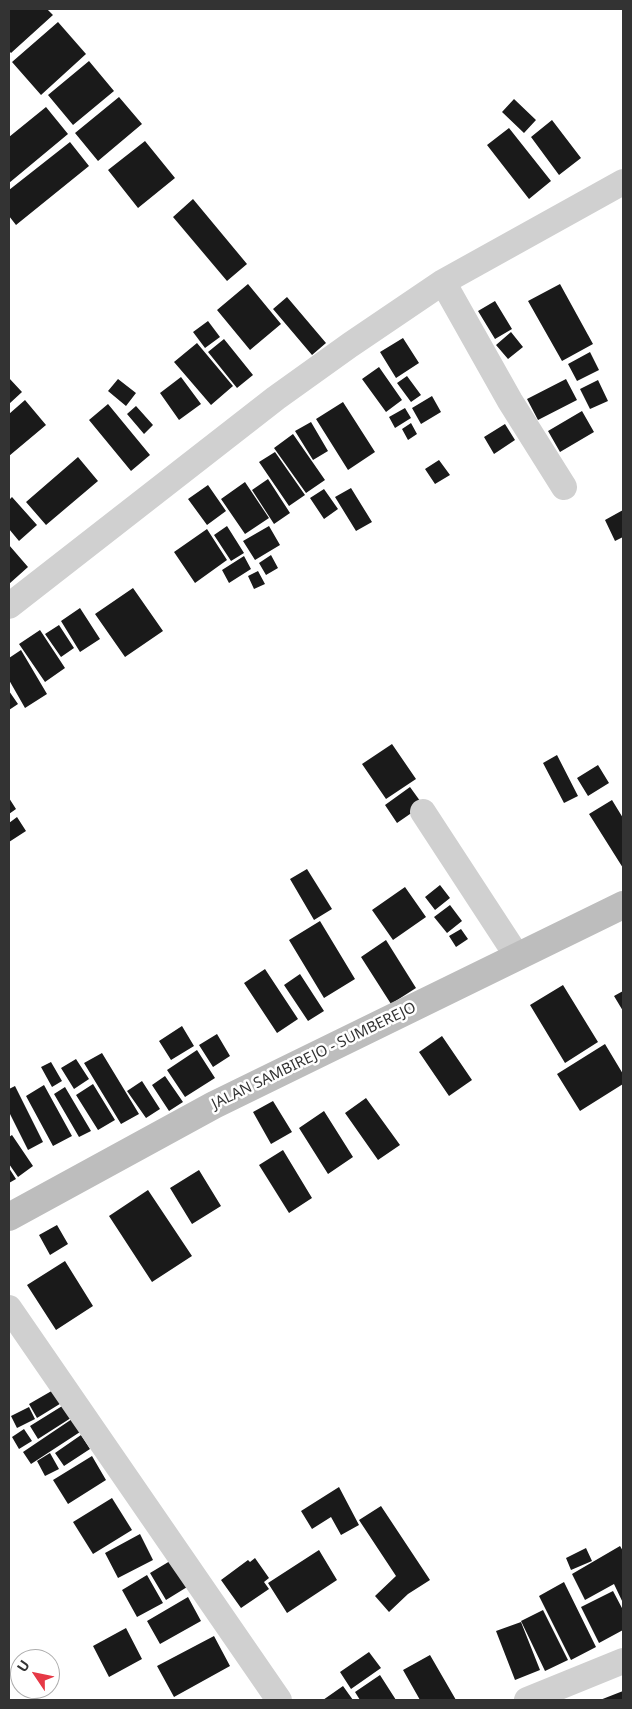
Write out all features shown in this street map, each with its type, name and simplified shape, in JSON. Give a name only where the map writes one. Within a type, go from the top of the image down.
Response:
[{"type":"main road","name":"JALAN SAMBIREJO - SUMBEREJO","points":[[9,1217],[214,1105],[623,905]]},
{"type":"street","points":[[9,606],[276,398],[443,282],[623,182]]},
{"type":"street","points":[[443,282],[510,401],[564,487]]},
{"type":"street","points":[[423,812],[517,956]]},
{"type":"street","points":[[9,1308],[279,1700]]},
{"type":"street","points":[[527,1700],[623,1661]]},
{"type":"building","points":[[9,9],[47,9],[53,15],[11,53],[9,51]]},
{"type":"building","points":[[58,22],[86,54],[41,95],[12,62]]},
{"type":"building","points":[[89,61],[114,91],[73,125],[48,95]]},
{"type":"building","points":[[119,97],[142,124],[98,161],[75,133]]},
{"type":"building","points":[[514,99],[536,120],[524,133],[502,112]]},
{"type":"building","points":[[46,107],[68,134],[9,183],[9,137]]},
{"type":"building","points":[[552,120],[581,158],[559,175],[531,137]]},
{"type":"building","points":[[509,128],[551,181],[529,199],[487,145]]},
{"type":"building","points":[[145,141],[175,178],[138,208],[108,170]]},
{"type":"building","points":[[70,142],[89,166],[16,225],[9,216],[9,190]]},
{"type":"building","points":[[193,199],[247,264],[227,281],[173,217]]},
{"type":"building","points":[[248,284],[281,324],[250,350],[217,310]]},
{"type":"building","points":[[560,284],[593,344],[562,361],[528,301]]},
{"type":"building","points":[[287,297],[326,343],[312,355],[273,309]]},
{"type":"building","points":[[495,301],[512,329],[495,339],[478,311]]},
{"type":"building","points":[[208,321],[220,337],[205,348],[193,332]]},
{"type":"building","points":[[511,332],[523,347],[508,359],[496,345]]},
{"type":"building","points":[[403,338],[419,363],[396,378],[380,352]]},
{"type":"building","points":[[224,339],[253,375],[237,388],[208,352]]},
{"type":"building","points":[[197,343],[233,386],[211,405],[174,362]]},
{"type":"building","points":[[590,352],[599,370],[577,381],[568,364]]},
{"type":"building","points":[[379,367],[402,400],[386,412],[362,379]]},
{"type":"building","points":[[407,376],[421,395],[411,402],[397,383]]},
{"type":"building","points":[[181,377],[201,404],[179,420],[160,393]]},
{"type":"building","points":[[9,378],[22,392],[9,404]]},
{"type":"building","points":[[118,379],[136,393],[126,406],[108,391]]},
{"type":"building","points":[[566,379],[577,400],[538,420],[527,399]]},
{"type":"building","points":[[598,380],[608,401],[590,409],[580,389]]},
{"type":"building","points":[[432,396],[441,412],[421,424],[412,408]]},
{"type":"building","points":[[25,400],[46,425],[9,456],[9,414]]},
{"type":"building","points":[[343,402],[375,452],[348,470],[316,419]]},
{"type":"building","points":[[108,404],[150,455],[131,471],[89,420]]},
{"type":"building","points":[[136,406],[153,425],[144,434],[127,414]]},
{"type":"building","points":[[405,408],[411,418],[395,428],[389,417]]},
{"type":"building","points":[[582,411],[594,432],[560,452],[548,431]]},
{"type":"building","points":[[311,422],[328,451],[313,460],[295,431]]},
{"type":"building","points":[[411,423],[417,434],[408,440],[402,429]]},
{"type":"building","points":[[505,424],[515,440],[494,454],[484,437]]},
{"type":"building","points":[[293,434],[325,480],[306,493],[274,448]]},
{"type":"building","points":[[275,452],[305,495],[289,506],[259,462]]},
{"type":"building","points":[[78,457],[98,481],[46,525],[26,502]]},
{"type":"building","points":[[439,460],[450,475],[435,484],[425,469]]},
{"type":"building","points":[[268,479],[290,513],[274,524],[252,490]]},
{"type":"building","points":[[245,482],[269,518],[245,534],[221,499]]},
{"type":"building","points":[[208,485],[226,511],[207,525],[188,499]]},
{"type":"building","points":[[351,488],[372,522],[356,531],[335,497]]},
{"type":"building","points":[[324,489],[338,509],[324,519],[310,498]]},
{"type":"building","points":[[12,497],[37,525],[19,541],[9,529],[9,500]]},
{"type":"building","points":[[623,510],[623,537],[615,541],[605,520]]},
{"type":"building","points":[[227,526],[244,553],[231,561],[214,535]]},
{"type":"building","points":[[269,526],[280,545],[255,560],[243,541]]},
{"type":"building","points":[[207,529],[227,560],[195,583],[174,552]]},
{"type":"building","points":[[9,545],[28,567],[9,584]]},
{"type":"building","points":[[271,555],[278,568],[266,575],[259,563]]},
{"type":"building","points":[[244,556],[251,569],[229,583],[222,570]]},
{"type":"building","points":[[258,571],[265,584],[254,589],[248,576]]},
{"type":"building","points":[[133,588],[163,631],[125,657],[95,614]]},
{"type":"building","points":[[80,608],[100,639],[80,652],[61,621]]},
{"type":"building","points":[[59,625],[74,648],[61,657],[45,634]]},
{"type":"building","points":[[40,630],[65,668],[45,682],[19,644]]},
{"type":"building","points":[[21,650],[47,694],[25,708],[9,680],[9,658]]},
{"type":"building","points":[[9,691],[18,704],[9,710]]},
{"type":"building","points":[[392,744],[416,779],[386,799],[362,764]]},
{"type":"building","points":[[557,755],[578,796],[564,803],[543,763]]},
{"type":"building","points":[[598,765],[609,783],[588,796],[577,778]]},
{"type":"building","points":[[410,787],[423,805],[397,823],[385,805]]},
{"type":"building","points":[[9,798],[16,809],[9,814]]},
{"type":"building","points":[[612,800],[623,818],[623,868],[589,814]]},
{"type":"building","points":[[17,817],[26,831],[9,842],[9,823]]},
{"type":"building","points":[[307,869],[332,909],[314,920],[290,879]]},
{"type":"building","points":[[440,885],[450,898],[435,910],[425,897]]},
{"type":"building","points":[[405,887],[426,917],[393,940],[372,910]]},
{"type":"building","points":[[450,905],[462,921],[447,933],[434,917]]},
{"type":"building","points":[[320,921],[355,979],[324,998],[289,940]]},
{"type":"building","points":[[461,929],[468,939],[456,947],[449,936]]},
{"type":"building","points":[[386,940],[416,988],[391,1004],[361,957]]},
{"type":"building","points":[[265,969],[298,1019],[277,1033],[244,983]]},
{"type":"building","points":[[300,974],[324,1011],[308,1021],[284,985]]},
{"type":"building","points":[[563,985],[598,1042],[565,1063],[530,1005]]},
{"type":"building","points":[[623,991],[623,1011],[614,996]]},
{"type":"building","points":[[182,1026],[194,1046],[171,1060],[159,1041]]},
{"type":"building","points":[[217,1034],[230,1056],[213,1067],[199,1045]]},
{"type":"building","points":[[442,1036],[472,1080],[449,1096],[419,1052]]},
{"type":"building","points":[[605,1044],[623,1074],[623,1084],[580,1111],[557,1074]]},
{"type":"building","points":[[197,1050],[215,1078],[185,1097],[167,1070]]},
{"type":"building","points":[[102,1053],[139,1114],[121,1124],[84,1063]]},
{"type":"building","points":[[76,1059],[89,1079],[74,1089],[61,1068]]},
{"type":"building","points":[[51,1062],[62,1081],[52,1087],[41,1067]]},
{"type":"building","points":[[165,1076],[183,1102],[169,1111],[152,1085]]},
{"type":"building","points":[[142,1081],[160,1109],[146,1118],[127,1091]]},
{"type":"building","points":[[93,1084],[115,1120],[98,1130],[76,1095]]},
{"type":"building","points":[[44,1085],[72,1136],[53,1146],[26,1096]]},
{"type":"building","points":[[15,1086],[43,1142],[28,1150],[9,1112],[9,1089]]},
{"type":"building","points":[[65,1087],[91,1131],[79,1137],[54,1094]]},
{"type":"building","points":[[366,1098],[400,1145],[378,1160],[345,1113]]},
{"type":"building","points":[[273,1101],[292,1132],[271,1144],[253,1112]]},
{"type":"building","points":[[324,1111],[353,1157],[328,1174],[299,1128]]},
{"type":"building","points":[[12,1135],[33,1166],[18,1177],[9,1164],[9,1137]]},
{"type":"building","points":[[283,1150],[312,1198],[289,1213],[259,1165]]},
{"type":"building","points":[[9,1168],[16,1179],[9,1183]]},
{"type":"building","points":[[199,1170],[221,1206],[192,1224],[170,1188]]},
{"type":"building","points":[[148,1190],[192,1256],[152,1282],[109,1216]]},
{"type":"building","points":[[57,1225],[68,1244],[50,1255],[39,1235]]},
{"type":"building","points":[[65,1261],[93,1306],[56,1330],[27,1285]]},
{"type":"building","points":[[55,1389],[63,1402],[37,1418],[29,1404]]},
{"type":"building","points":[[67,1403],[74,1416],[38,1439],[30,1426]]},
{"type":"building","points":[[29,1407],[35,1419],[17,1428],[11,1416]]},
{"type":"building","points":[[72,1419],[80,1432],[31,1464],[23,1452]]},
{"type":"building","points":[[24,1429],[32,1441],[19,1449],[12,1437]]},
{"type":"building","points":[[81,1435],[90,1449],[64,1466],[55,1453]]},
{"type":"building","points":[[50,1453],[59,1469],[45,1476],[37,1461]]},
{"type":"building","points":[[92,1456],[106,1480],[68,1504],[53,1480]]},
{"type":"building","points":[[339,1487],[359,1525],[341,1535],[331,1517],[312,1529],[301,1511]]},
{"type":"building","points":[[112,1498],[132,1530],[93,1554],[73,1522]]},
{"type":"building","points":[[381,1506],[430,1580],[408,1594],[389,1612],[375,1596],[396,1576],[359,1520]]},
{"type":"building","points":[[140,1534],[153,1560],[118,1578],[105,1553]]},
{"type":"building","points":[[620,1546],[623,1551],[623,1603],[614,1584],[585,1600],[572,1574]]},
{"type":"building","points":[[586,1548],[592,1561],[571,1570],[566,1558]]},
{"type":"building","points":[[319,1550],[337,1580],[287,1613],[268,1583]]},
{"type":"building","points":[[175,1558],[192,1584],[166,1600],[150,1573]]},
{"type":"building","points":[[255,1558],[269,1578],[264,1582],[269,1589],[241,1608],[221,1580],[248,1560],[250,1562]]},
{"type":"building","points":[[147,1575],[163,1603],[137,1617],[122,1590]]},
{"type":"building","points":[[564,1582],[596,1647],[571,1660],[539,1596]]},
{"type":"building","points":[[613,1591],[623,1610],[623,1630],[599,1643],[581,1607]]},
{"type":"building","points":[[188,1597],[201,1621],[160,1644],[147,1621]]},
{"type":"building","points":[[543,1610],[568,1660],[545,1671],[521,1621]]},
{"type":"building","points":[[521,1622],[540,1670],[515,1680],[496,1631]]},
{"type":"building","points":[[126,1628],[142,1659],[109,1677],[93,1646]]},
{"type":"building","points":[[214,1636],[230,1666],[174,1697],[157,1666]]},
{"type":"building","points":[[369,1652],[381,1668],[351,1689],[340,1672]]},
{"type":"building","points":[[430,1655],[456,1700],[420,1700],[403,1670]]},
{"type":"building","points":[[380,1675],[396,1700],[360,1700],[355,1692]]},
{"type":"building","points":[[343,1686],[353,1700],[323,1700]]},
{"type":"building","points":[[623,1691],[623,1700],[600,1700]]}]
